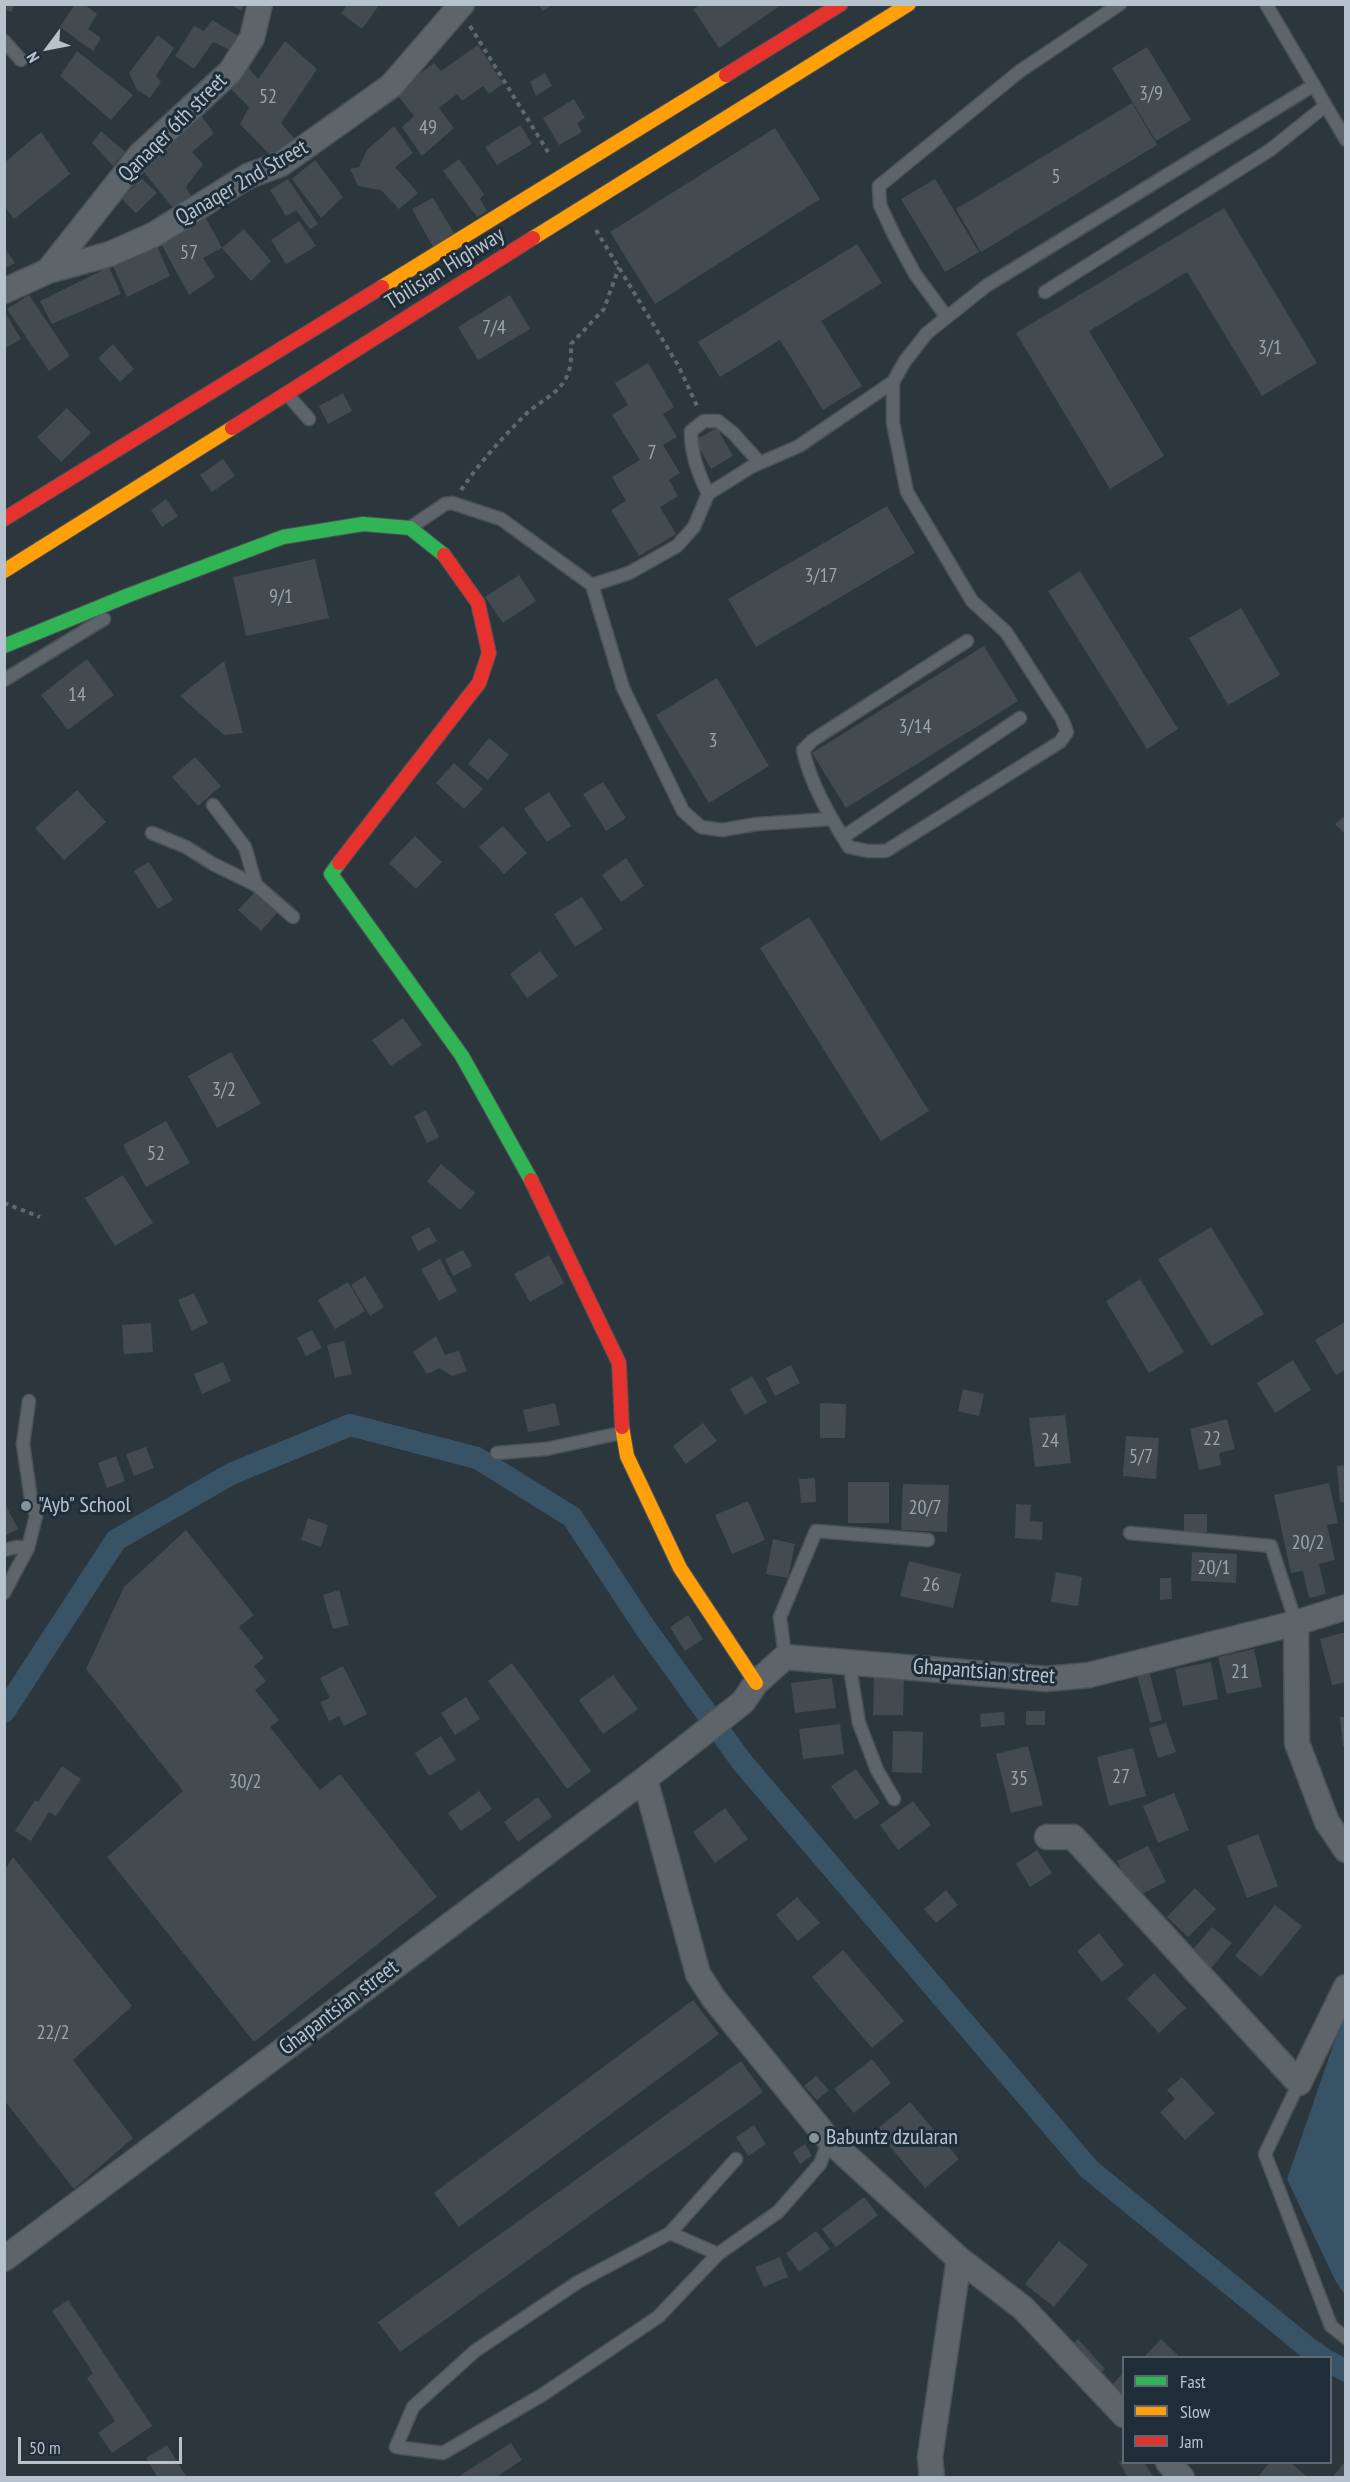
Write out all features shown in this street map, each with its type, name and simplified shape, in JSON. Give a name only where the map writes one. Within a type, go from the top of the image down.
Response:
[{"type":"main road","name":"Tbilisian Highway","points":[[4,519],[841,4]]},
{"type":"main road","name":"Tbilisian Highway","points":[[4,571],[909,4]]},
{"type":"main road","points":[[765,51],[785,82]]},
{"type":"main road","points":[[4,646],[116,600],[283,537],[363,524],[410,528],[442,552],[478,603],[489,653],[479,683],[331,874],[462,1056],[538,1192],[619,1363],[622,1433],[627,1456],[680,1568],[749,1692]]},
{"type":"street","name":"Qanaqer 6th street","points":[[48,271],[140,155],[230,72],[252,38],[260,4]]},
{"type":"street","name":"Qanaqer 2nd Street","points":[[48,271],[119,250],[154,234],[248,176],[281,164],[391,86],[460,6]]},
{"type":"street","points":[[4,291],[48,271]]},
{"type":"street","name":"Ghapantsian street","points":[[785,1657],[1046,1679],[1089,1675],[1296,1623],[1346,1607]]},
{"type":"street","points":[[1296,1623],[1297,1743],[1328,1822],[1346,1850]]},
{"type":"street","points":[[749,1692],[785,1657]]},
{"type":"street","name":"Ghapantsian street","points":[[4,2259],[645,1779],[749,1692]]},
{"type":"street","points":[[645,1779],[698,1974],[714,1999],[829,2140],[959,2259],[1023,2308],[1122,2413]]},
{"type":"street","points":[[1047,1837],[1073,1837],[1299,2083],[1346,1988]]},
{"type":"street","points":[[932,2478],[930,2457],[959,2259]]},
{"type":"street","points":[[1169,2464],[1182,2478]]},
{"type":"lane","points":[[946,316],[915,274],[895,237],[880,205],[879,186],[1020,71],[1120,4]]},
{"type":"lane","points":[[1266,4],[1346,140]]},
{"type":"lane","points":[[4,41],[21,60]]},
{"type":"lane","points":[[592,585],[629,573],[677,546],[694,527],[708,494],[760,463],[799,446],[893,382],[905,360],[927,333],[986,285],[1314,85]]},
{"type":"lane","points":[[1045,292],[1270,150],[1325,106]]},
{"type":"lane","points":[[893,382],[893,423],[907,492],[972,601],[1006,632],[1062,718],[1067,732],[1060,742],[886,851],[868,851],[849,847],[831,819],[807,767],[803,750],[813,740],[967,641]]},
{"type":"lane","points":[[286,393],[309,419]]},
{"type":"lane","points":[[708,494],[695,465],[691,449],[692,431],[704,421],[718,421],[733,433],[760,463]]},
{"type":"lane","points":[[410,528],[445,504],[452,503],[501,519],[592,585],[623,687],[683,811],[701,827],[722,830],[757,824],[831,819]]},
{"type":"lane","points":[[4,680],[103,621],[116,600]]},
{"type":"lane","points":[[843,837],[1020,718]]},
{"type":"lane","points":[[213,805],[245,847],[255,885]]},
{"type":"lane","points":[[152,833],[186,847],[213,864],[255,885],[293,917]]},
{"type":"lane","points":[[4,1593],[28,1548],[36,1516],[31,1499],[23,1444],[28,1401]]},
{"type":"lane","points":[[497,1453],[546,1449],[622,1433]]},
{"type":"lane","points":[[785,1657],[780,1617],[816,1532],[928,1540]]},
{"type":"lane","points":[[1130,1533],[1271,1546],[1296,1623]]},
{"type":"lane","points":[[4,1550],[17,1547],[28,1548]]},
{"type":"lane","points":[[849,1662],[859,1723],[877,1770],[894,1799]]},
{"type":"lane","points":[[1299,2083],[1264,2154],[1331,2326],[1346,2338]]},
{"type":"lane","points":[[736,2159],[670,2233],[578,2282],[475,2351],[412,2407],[396,2447],[443,2453],[542,2395],[658,2317],[718,2254],[778,2212],[820,2164],[829,2140]]},
{"type":"lane","points":[[670,2233],[718,2254]]},
{"type":"path","points":[[460,6],[549,154]]},
{"type":"path","points":[[594,227],[678,365],[704,421]]},
{"type":"path","points":[[452,503],[477,467],[506,435],[530,410],[552,395],[567,377],[571,362],[571,344],[604,309],[619,267]]},
{"type":"path","points":[[4,1203],[40,1217]]},
{"type":"water","points":[[1345,2011],[1345,2295],[1335,2280],[1287,2179]]},
{"type":"building","points":[[4,4],[15,4],[11,12],[4,9]]},
{"type":"building","points":[[75,4],[84,4],[97,14],[88,29],[101,38],[93,51],[60,27]]},
{"type":"building","points":[[230,4],[244,4],[241,11]]},
{"type":"building","points":[[348,4],[380,4],[362,29],[341,13]]},
{"type":"building","points":[[538,4],[548,4],[549,7],[543,11]]},
{"type":"building","points":[[700,5],[781,5],[719,48],[693,9]]},
{"type":"building","points":[[212,20],[240,37],[232,51],[213,42],[194,69],[175,56],[194,26],[204,31]]},
{"type":"building","points":[[158,35],[174,48],[156,76],[161,82],[150,98],[137,90],[129,73]]},
{"type":"building","points":[[285,41],[317,69],[281,123],[297,142],[275,160],[240,124],[249,107],[229,87],[247,66],[258,79]]},
{"type":"building","points":[[478,45],[503,84],[489,94],[483,86],[462,101],[457,94],[439,108],[454,128],[422,156],[402,127],[414,116],[395,92],[434,63],[441,71]]},
{"type":"building","points":[[1147,47],[1191,120],[1156,141],[1112,68]]},
{"type":"building","points":[[77,51],[133,95],[111,120],[60,76]]},
{"type":"building","points":[[545,73],[552,86],[536,96],[530,82]]},
{"type":"building","points":[[574,99],[585,118],[577,123],[582,132],[559,145],[543,118]]},
{"type":"building","points":[[1132,103],[1157,145],[981,252],[956,209]]},
{"type":"building","points":[[197,110],[214,133],[192,152],[203,164],[186,187],[193,200],[178,214],[139,166]]},
{"type":"building","points":[[520,125],[532,144],[497,165],[485,147]]},
{"type":"building","points":[[394,126],[413,153],[395,167],[418,193],[399,209],[381,190],[358,186],[350,169],[359,167],[367,150]]},
{"type":"building","points":[[775,128],[820,199],[655,304],[610,232]]},
{"type":"building","points":[[101,131],[125,152],[113,166],[92,143]]},
{"type":"building","points":[[41,132],[70,174],[14,219],[4,206],[4,163]]},
{"type":"building","points":[[459,159],[484,194],[480,199],[487,211],[477,217],[443,171]]},
{"type":"building","points":[[315,160],[343,197],[321,218],[292,179]]},
{"type":"building","points":[[141,178],[157,193],[136,213],[122,199]]},
{"type":"building","points":[[288,179],[318,224],[310,229],[296,210],[286,216],[270,190]]},
{"type":"building","points":[[935,179],[979,252],[945,272],[901,199]]},
{"type":"building","points":[[433,198],[455,235],[433,247],[412,209]]},
{"type":"building","points":[[1224,208],[1317,363],[1262,396],[1187,272],[1089,331],[1164,456],[1110,489],[1016,333]]},
{"type":"building","points":[[205,216],[222,248],[203,258],[215,277],[189,295],[160,242]]},
{"type":"building","points":[[299,221],[316,246],[286,264],[271,240]]},
{"type":"building","points":[[244,229],[271,261],[251,281],[222,248]]},
{"type":"building","points":[[156,243],[170,276],[127,297],[113,266]]},
{"type":"building","points":[[857,244],[882,283],[821,321],[862,386],[823,410],[780,340],[720,377],[698,342]]},
{"type":"building","points":[[4,247],[15,263],[4,269]]},
{"type":"building","points":[[109,267],[121,294],[52,324],[40,301]]},
{"type":"building","points":[[29,295],[70,356],[49,371],[7,309]]},
{"type":"building","points":[[510,295],[530,329],[478,360],[458,327]]},
{"type":"building","points":[[4,311],[21,339],[4,349]]},
{"type":"building","points":[[113,344],[134,369],[120,382],[98,358]]},
{"type":"building","points":[[648,363],[674,407],[663,414],[677,437],[663,445],[680,473],[669,480],[678,496],[660,507],[676,534],[639,556],[611,510],[626,501],[612,477],[640,460],[612,415],[628,405],[615,383]]},
{"type":"building","points":[[343,393],[352,411],[328,424],[319,406]]},
{"type":"building","points":[[67,408],[91,433],[61,462],[37,437]]},
{"type":"building","points":[[717,428],[733,456],[711,469],[695,440]]},
{"type":"building","points":[[223,459],[235,476],[212,492],[200,475]]},
{"type":"building","points":[[166,499],[178,516],[162,527],[151,510]]},
{"type":"building","points":[[887,506],[915,553],[756,647],[728,599]]},
{"type":"building","points":[[315,559],[329,618],[246,636],[233,577]]},
{"type":"building","points":[[1080,571],[1178,729],[1147,749],[1048,591]]},
{"type":"building","points":[[519,575],[536,601],[503,623],[485,597]]},
{"type":"building","points":[[1241,608],[1280,675],[1228,705],[1189,638]]},
{"type":"building","points":[[984,646],[1018,701],[846,808],[812,753]]},
{"type":"building","points":[[87,659],[114,695],[68,730],[41,695]]},
{"type":"building","points":[[224,661],[243,733],[224,735],[180,696]]},
{"type":"building","points":[[717,678],[769,766],[709,803],[656,715]]},
{"type":"building","points":[[489,738],[509,755],[488,780],[468,764]]},
{"type":"building","points":[[195,757],[221,786],[198,806],[172,777]]},
{"type":"building","points":[[454,763],[483,789],[464,809],[436,783]]},
{"type":"building","points":[[603,782],[626,818],[606,831],[583,794]]},
{"type":"building","points":[[77,790],[106,822],[64,860],[35,828]]},
{"type":"building","points":[[549,792],[571,826],[547,842],[524,809]]},
{"type":"building","points":[[1346,815],[1346,835],[1335,824]]},
{"type":"building","points":[[503,826],[527,853],[504,874],[479,847]]},
{"type":"building","points":[[415,836],[442,862],[416,889],[389,863]]},
{"type":"building","points":[[626,858],[644,886],[621,902],[602,875]]},
{"type":"building","points":[[149,862],[173,900],[158,909],[134,871]]},
{"type":"building","points":[[254,893],[277,913],[261,931],[238,910]]},
{"type":"building","points":[[582,897],[603,929],[575,947],[554,914]]},
{"type":"building","points":[[809,917],[929,1111],[881,1141],[760,948]]},
{"type":"building","points":[[540,951],[558,976],[527,998],[510,974]]},
{"type":"building","points":[[403,1018],[422,1045],[391,1066],[372,1040]]},
{"type":"building","points":[[231,1052],[261,1104],[217,1128],[188,1076]]},
{"type":"building","points":[[426,1110],[439,1137],[427,1143],[414,1116]]},
{"type":"building","points":[[166,1121],[190,1163],[146,1187],[123,1145]]},
{"type":"building","points":[[441,1164],[475,1193],[460,1210],[427,1181]]},
{"type":"building","points":[[123,1175],[153,1223],[115,1246],[85,1198]]},
{"type":"building","points":[[429,1227],[437,1241],[418,1251],[411,1237]]},
{"type":"building","points":[[1211,1227],[1264,1314],[1211,1346],[1158,1259]]},
{"type":"building","points":[[463,1250],[472,1266],[453,1276],[445,1259]]},
{"type":"building","points":[[549,1255],[564,1283],[530,1302],[514,1274]]},
{"type":"building","points":[[440,1259],[457,1291],[439,1301],[421,1269]]},
{"type":"building","points":[[365,1276],[384,1307],[370,1316],[351,1285]]},
{"type":"building","points":[[1140,1279],[1184,1352],[1149,1373],[1106,1301]]},
{"type":"building","points":[[348,1282],[365,1311],[335,1329],[318,1300]]},
{"type":"building","points":[[194,1293],[208,1323],[192,1331],[178,1300]]},
{"type":"building","points":[[1346,1321],[1346,1369],[1336,1375],[1315,1340]]},
{"type":"building","points":[[151,1323],[153,1352],[124,1354],[122,1325]]},
{"type":"building","points":[[312,1330],[322,1348],[306,1356],[297,1338]]},
{"type":"building","points":[[436,1336],[445,1355],[459,1351],[467,1371],[452,1376],[440,1368],[427,1374],[413,1352]]},
{"type":"building","points":[[344,1341],[352,1374],[335,1378],[327,1345]]},
{"type":"building","points":[[1293,1360],[1311,1390],[1275,1413],[1257,1383]]},
{"type":"building","points":[[223,1362],[231,1381],[202,1394],[194,1374]]},
{"type":"building","points":[[791,1365],[800,1383],[775,1396],[766,1378]]},
{"type":"building","points":[[752,1376],[767,1402],[745,1415],[730,1389]]},
{"type":"building","points":[[963,1389],[984,1394],[979,1416],[958,1411]]},
{"type":"building","points":[[555,1403],[560,1425],[528,1432],[523,1410]]},
{"type":"building","points":[[820,1403],[846,1404],[845,1438],[820,1438]]},
{"type":"building","points":[[1065,1415],[1071,1463],[1035,1467],[1029,1418]]},
{"type":"building","points":[[1227,1419],[1235,1449],[1219,1453],[1221,1465],[1199,1470],[1190,1429]]},
{"type":"building","points":[[703,1423],[717,1441],[686,1464],[673,1446]]},
{"type":"building","points":[[1126,1436],[1159,1438],[1156,1479],[1123,1476]]},
{"type":"building","points":[[146,1447],[154,1468],[134,1476],[126,1454]]},
{"type":"building","points":[[116,1456],[125,1481],[107,1488],[98,1463]]},
{"type":"building","points":[[1346,1465],[1346,1502],[1340,1502],[1337,1466]]},
{"type":"building","points":[[815,1478],[816,1502],[801,1503],[799,1479]]},
{"type":"building","points":[[848,1482],[889,1482],[889,1523],[848,1523]]},
{"type":"building","points":[[1329,1483],[1338,1523],[1327,1525],[1335,1560],[1319,1564],[1326,1594],[1309,1598],[1303,1571],[1291,1573],[1274,1495]]},
{"type":"building","points":[[903,1484],[949,1485],[947,1532],[901,1530]]},
{"type":"building","points":[[748,1501],[765,1540],[732,1554],[715,1515]]},
{"type":"building","name":"\"Ayb\" School","points":[[4,1502],[18,1529],[4,1536]]},
{"type":"building","points":[[1016,1504],[1031,1505],[1030,1521],[1043,1522],[1042,1540],[1015,1538]]},
{"type":"building","points":[[1184,1514],[1207,1514],[1207,1532],[1184,1532]]},
{"type":"building","points":[[308,1518],[328,1525],[321,1547],[301,1540]]},
{"type":"building","points":[[186,1530],[254,1615],[239,1627],[264,1658],[254,1666],[266,1681],[255,1690],[279,1720],[270,1727],[320,1790],[340,1774],[437,1897],[254,2042],[107,1857],[183,1791],[86,1669],[124,1587]]},
{"type":"building","points":[[773,1539],[795,1544],[788,1578],[766,1574]]},
{"type":"building","points":[[1192,1552],[1237,1554],[1236,1583],[1191,1581]]},
{"type":"building","points":[[909,1561],[961,1574],[953,1608],[900,1596]]},
{"type":"building","points":[[1056,1572],[1082,1577],[1078,1606],[1051,1602]]},
{"type":"building","points":[[1160,1578],[1171,1578],[1172,1599],[1160,1600]]},
{"type":"building","points":[[339,1590],[349,1625],[333,1629],[323,1595]]},
{"type":"building","points":[[688,1615],[703,1639],[685,1651],[670,1627]]},
{"type":"building","points":[[1346,1632],[1346,1682],[1332,1685],[1320,1639]]},
{"type":"building","points":[[1254,1649],[1262,1687],[1227,1694],[1218,1657]]},
{"type":"building","points":[[1211,1662],[1218,1699],[1183,1706],[1175,1669]]},
{"type":"building","points":[[512,1663],[591,1771],[567,1789],[488,1681]]},
{"type":"building","points":[[343,1666],[367,1714],[344,1726],[339,1716],[329,1721],[320,1702],[330,1698],[320,1678]]},
{"type":"building","points":[[1149,1671],[1162,1720],[1150,1723],[1137,1675]]},
{"type":"building","points":[[874,1673],[904,1674],[903,1715],[873,1715]]},
{"type":"building","points":[[613,1675],[638,1709],[603,1734],[579,1700]]},
{"type":"building","points":[[832,1678],[836,1708],[795,1713],[791,1683]]},
{"type":"building","points":[[466,1697],[480,1719],[455,1735],[441,1713]]},
{"type":"building","points":[[1026,1711],[1045,1711],[1045,1725],[1026,1725]]},
{"type":"building","points":[[1004,1712],[1005,1725],[981,1727],[980,1714]]},
{"type":"building","points":[[1340,1717],[1346,1717],[1346,1746],[1343,1746]]},
{"type":"building","points":[[1166,1723],[1176,1752],[1158,1758],[1149,1728]]},
{"type":"building","points":[[840,1724],[844,1754],[803,1759],[799,1729]]},
{"type":"building","points":[[893,1731],[923,1732],[922,1773],[892,1772]]},
{"type":"building","points":[[441,1736],[456,1760],[429,1776],[415,1753]]},
{"type":"building","points":[[1028,1746],[1043,1805],[1011,1813],[996,1754]]},
{"type":"building","points":[[1133,1748],[1146,1796],[1109,1806],[1097,1757]]},
{"type":"building","points":[[62,1766],[81,1779],[56,1816],[49,1812],[31,1841],[15,1831],[35,1800],[38,1802]]},
{"type":"building","points":[[856,1769],[880,1803],[855,1820],[831,1786]]},
{"type":"building","points":[[479,1791],[492,1809],[461,1831],[448,1813]]},
{"type":"building","points":[[1174,1793],[1189,1830],[1158,1843],[1143,1806]]},
{"type":"building","points":[[538,1797],[552,1817],[518,1842],[504,1822]]},
{"type":"building","points":[[913,1801],[931,1825],[898,1850],[880,1825]]},
{"type":"building","points":[[725,1808],[748,1839],[715,1863],[693,1832]]},
{"type":"building","points":[[1258,1834],[1278,1886],[1247,1898],[1227,1846]]},
{"type":"building","points":[[1148,1846],[1166,1882],[1135,1897],[1117,1861]]},
{"type":"building","points":[[1037,1850],[1052,1873],[1030,1887],[1016,1864]]},
{"type":"building","points":[[13,1857],[132,2006],[73,2060],[133,2138],[74,2189],[4,2100],[4,1871]]},
{"type":"building","points":[[1195,1888],[1216,1909],[1188,1937],[1167,1917]]},
{"type":"building","points":[[946,1890],[958,1905],[936,1923],[924,1909]]},
{"type":"building","points":[[797,1897],[820,1923],[798,1941],[776,1915]]},
{"type":"building","points":[[1275,1905],[1302,1926],[1261,1977],[1235,1956]]},
{"type":"building","points":[[1212,1927],[1232,1943],[1211,1968],[1191,1952]]},
{"type":"building","points":[[1099,1933],[1124,1965],[1102,1982],[1077,1951]]},
{"type":"building","points":[[843,1950],[904,2021],[872,2048],[812,1977]]},
{"type":"building","points":[[1154,1973],[1186,2008],[1159,2033],[1127,1999]]},
{"type":"building","points":[[693,2000],[719,2034],[459,2227],[434,2193]]},
{"type":"building","points":[[872,2059],[891,2083],[854,2113],[834,2089]]},
{"type":"building","points":[[741,2061],[763,2092],[400,2352],[378,2322]]},
{"type":"building","points":[[816,2076],[829,2090],[817,2100],[804,2086]]},
{"type":"building","points":[[1182,2077],[1215,2113],[1185,2140],[1160,2112],[1175,2099],[1167,2090]]},
{"type":"building","points":[[910,2102],[959,2159],[925,2188],[876,2130]]},
{"type":"building","points":[[754,2125],[766,2144],[748,2156],[736,2137]]},
{"type":"building","points":[[805,2144],[812,2156],[800,2164],[793,2152]]},
{"type":"building","points":[[864,2197],[878,2215],[836,2247],[822,2229]]},
{"type":"building","points":[[816,2231],[830,2249],[799,2272],[786,2253]]},
{"type":"building","points":[[1059,2241],[1088,2265],[1054,2307],[1025,2284]]},
{"type":"building","points":[[780,2257],[788,2277],[764,2287],[755,2267]]},
{"type":"building","points":[[68,2300],[152,2426],[112,2453],[98,2433],[115,2421],[87,2378],[93,2373],[52,2311]]},
{"type":"building","points":[[1078,2339],[1105,2369],[1096,2377],[1070,2347]]},
{"type":"building","points":[[1161,2339],[1179,2356],[1145,2356]]},
{"type":"building","points":[[1122,2374],[1122,2400],[1108,2389]]},
{"type":"building","points":[[511,2443],[522,2460],[495,2478],[456,2478]]},
{"type":"building","points":[[167,2445],[187,2478],[158,2478],[146,2458]]},
{"type":"building","points":[[1122,2460],[1122,2464],[1145,2464],[1154,2478],[1128,2478],[1119,2462]]},
{"type":"building","points":[[1346,2460],[1346,2478],[1332,2478]]},
{"type":"building","points":[[1268,2464],[1292,2464],[1308,2478],[1257,2478]]},
{"type":"waterway","points":[[4,1712],[116,1540],[231,1474],[350,1425],[477,1458],[572,1517],[646,1629],[742,1762],[1089,2169],[1320,2356]]},
{"type":"waterway","points":[[1332,2363],[1346,2371]]},
{"type":"traffic: fast","points":[[4,646],[129,595],[283,537],[363,524],[410,528],[444,555]]},
{"type":"traffic: fast","points":[[339,863],[331,874],[462,1056],[531,1180]]},
{"type":"traffic: slow","points":[[533,238],[909,4]]},
{"type":"traffic: slow","points":[[382,287],[726,75]]},
{"type":"traffic: slow","points":[[4,571],[232,428]]},
{"type":"traffic: slow","points":[[622,1427],[627,1456],[680,1568],[756,1683]]},
{"type":"traffic: jam","points":[[726,75],[841,4]]},
{"type":"traffic: jam","points":[[232,428],[533,238]]},
{"type":"traffic: jam","points":[[4,519],[382,287]]},
{"type":"traffic: jam","points":[[339,863],[479,683],[489,653],[478,603],[444,555]]},
{"type":"traffic: jam","points":[[531,1180],[619,1363],[622,1427]]},
{"type":"place","name":"\"Ayb\" School","points":[[26,1506]]},
{"type":"place","name":"Babuntz dzularan","points":[[814,2138]]}]
